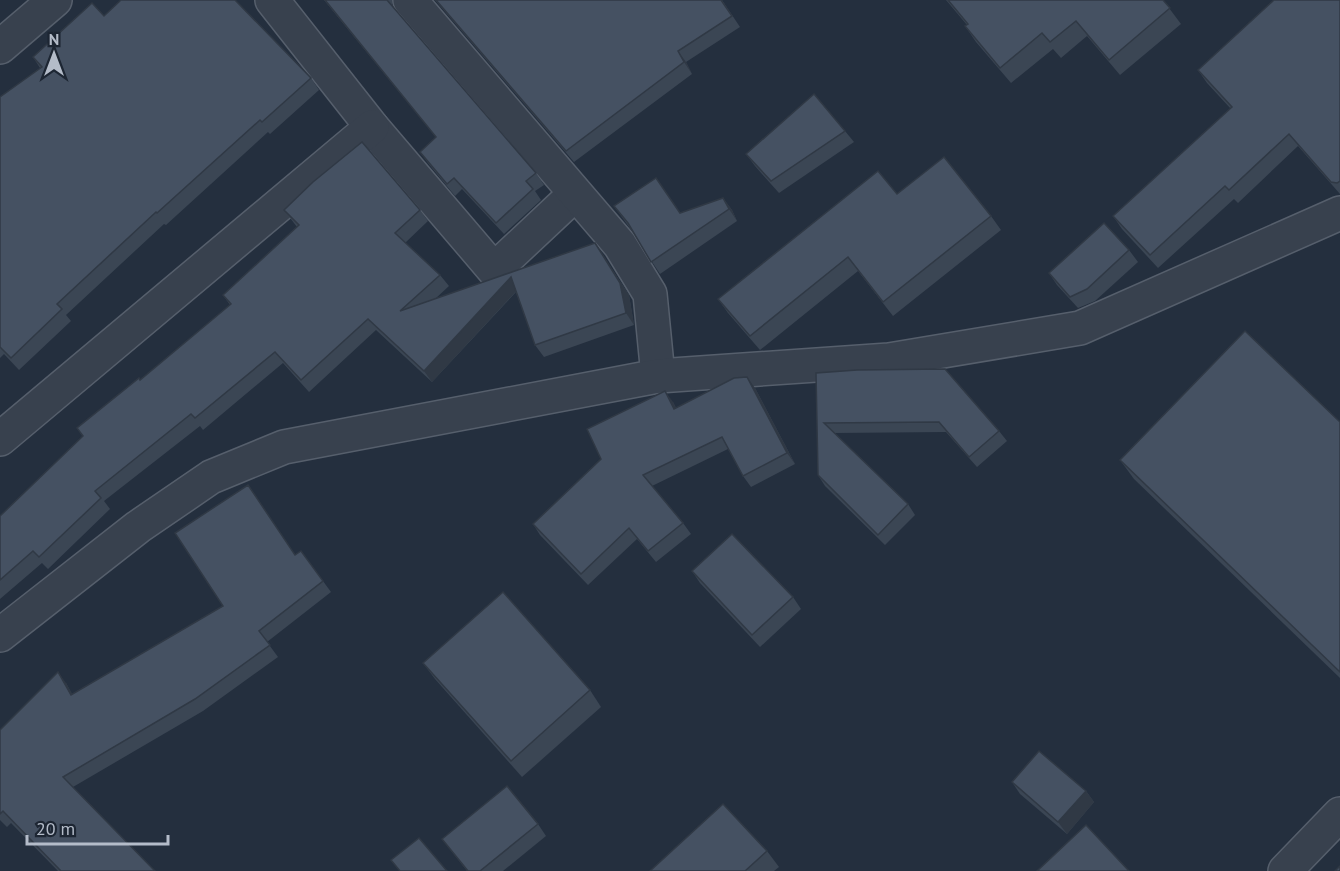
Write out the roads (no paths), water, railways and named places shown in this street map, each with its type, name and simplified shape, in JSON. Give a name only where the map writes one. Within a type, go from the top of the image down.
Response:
[{"type":"street","points":[[0,47],[55,0]]},
{"type":"street","points":[[272,0],[372,127],[494,270],[575,194]]},
{"type":"street","points":[[410,0],[620,244],[650,294],[657,376]]},
{"type":"street","points":[[0,439],[372,127]]},
{"type":"street","points":[[0,635],[138,527],[211,477],[284,447],[657,376],[890,360],[1080,328],[1340,213]]},
{"type":"street","points":[[1285,871],[1340,814]]}]
